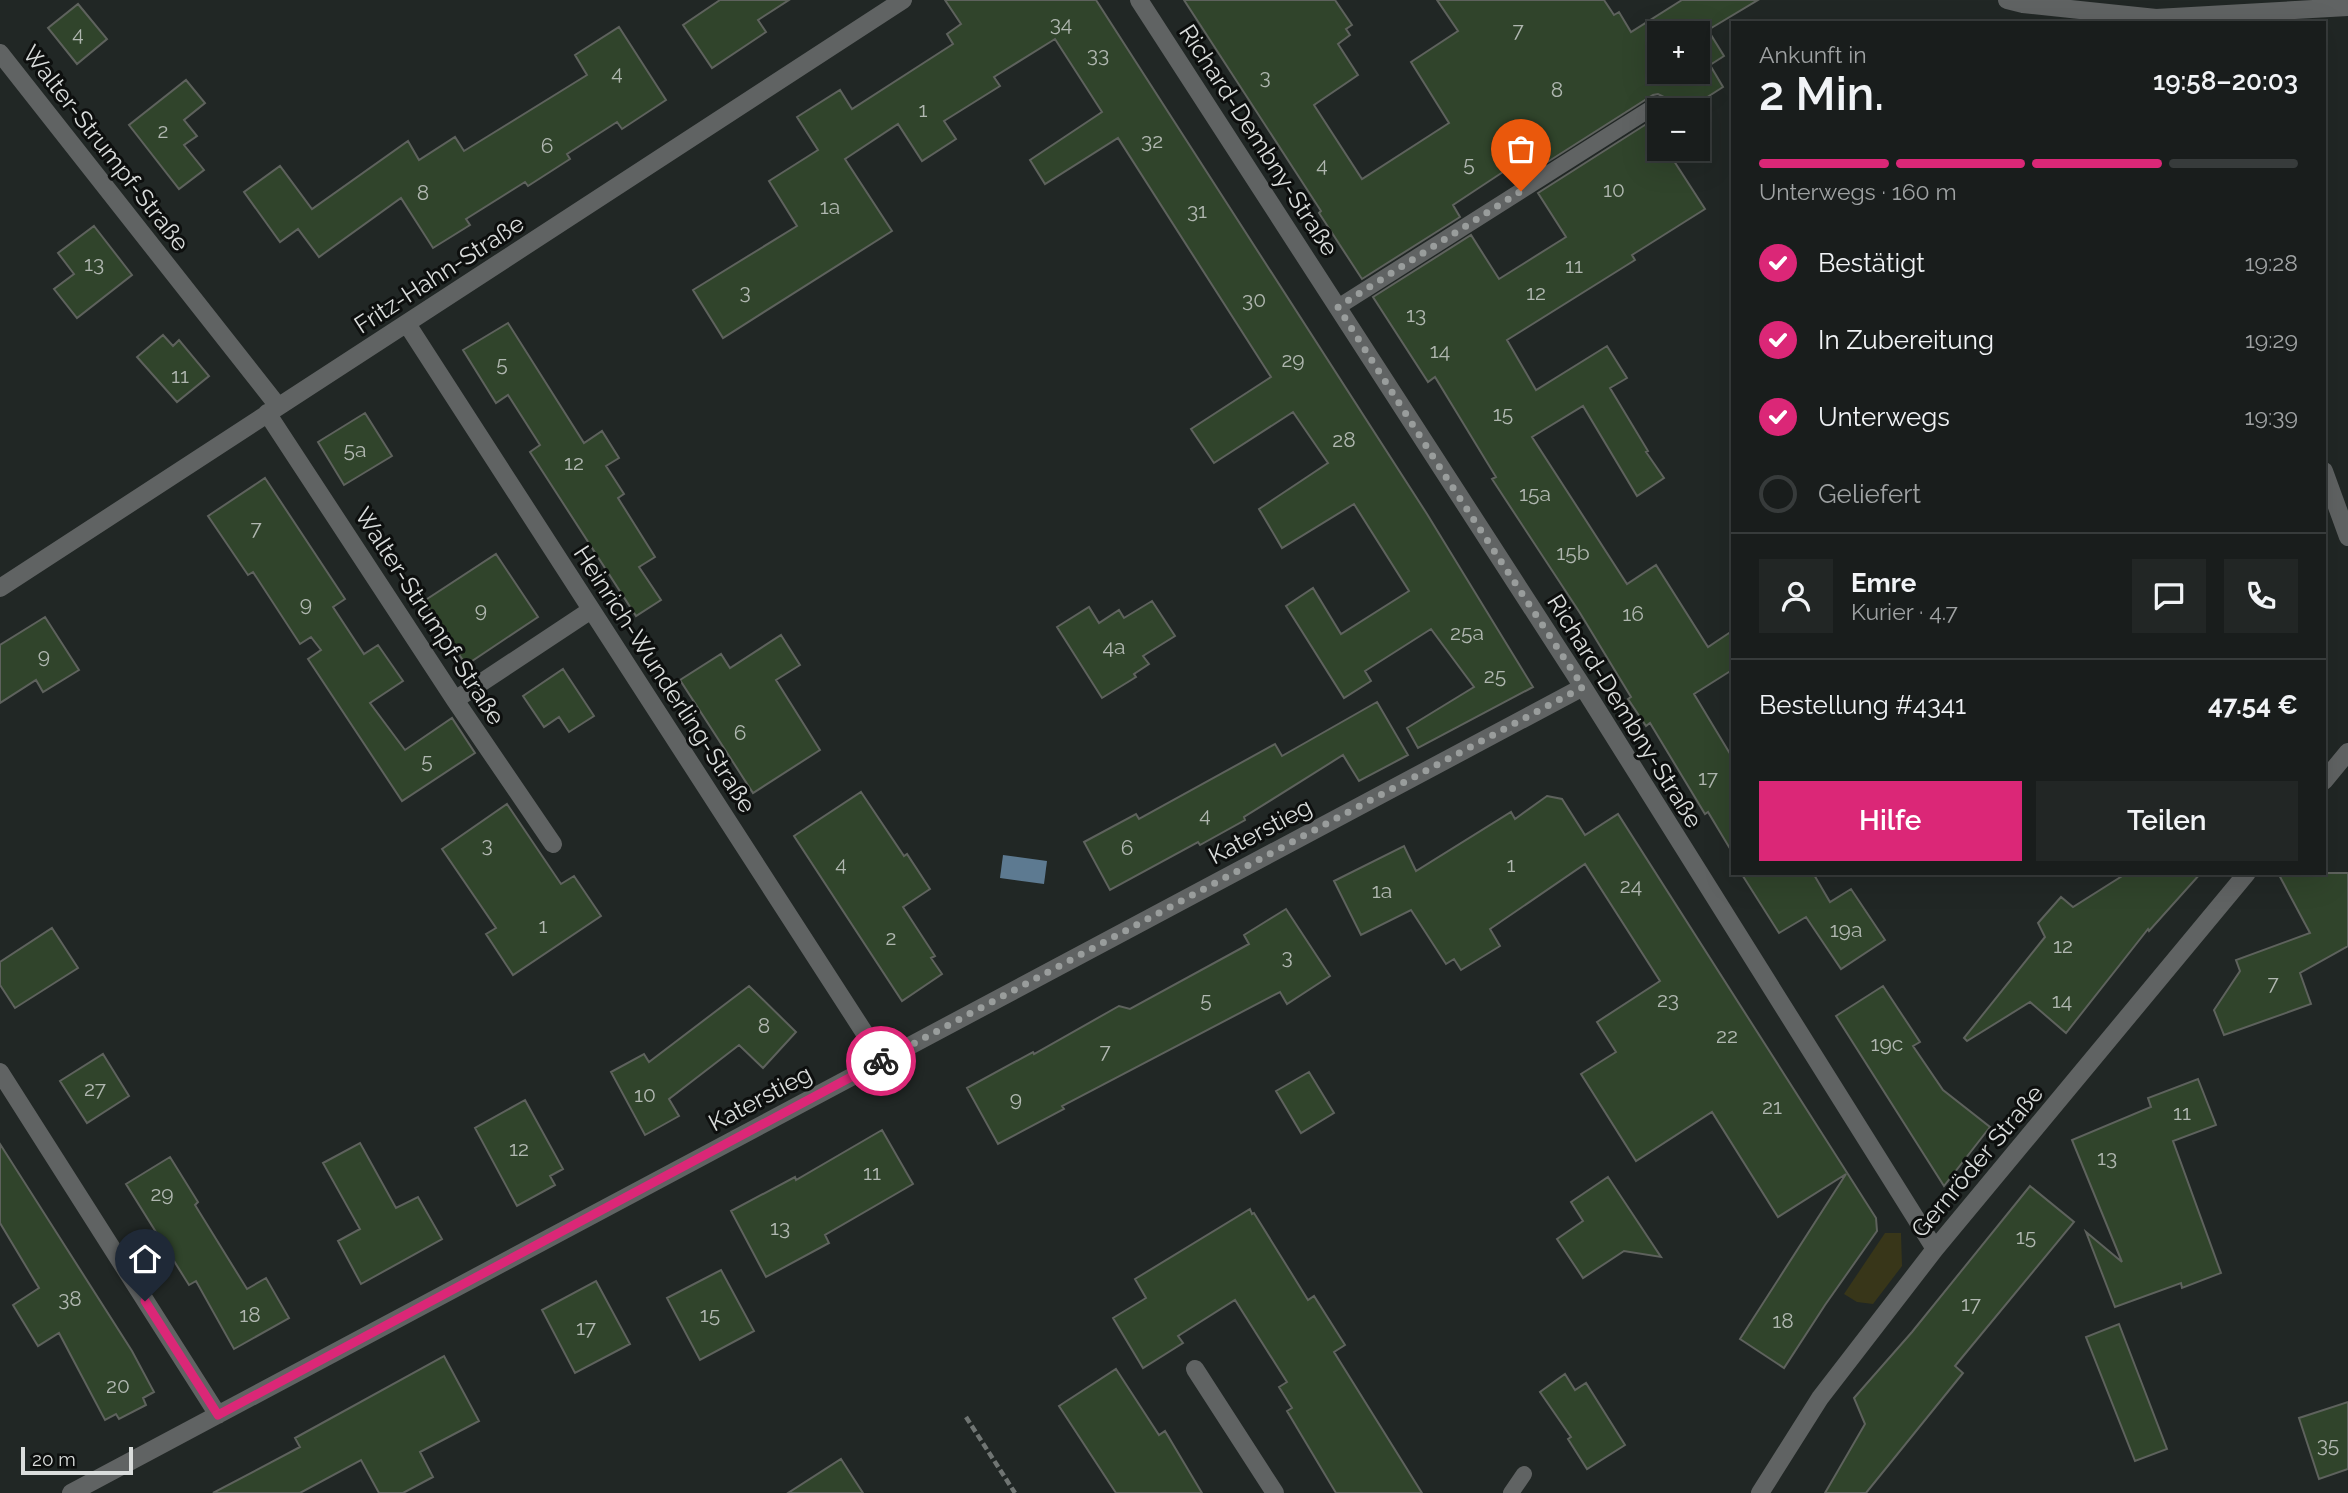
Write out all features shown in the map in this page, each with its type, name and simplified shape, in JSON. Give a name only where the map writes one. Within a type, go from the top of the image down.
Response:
[{"type":"street","name":"Fritz-Hahn-Straße","points":[[0,588],[903,0]]},
{"type":"street","name":"Richard-Dembny-Straße","points":[[1139,0],[1583,687],[1935,1249]]},
{"type":"street","points":[[2007,0],[2157,20],[2348,7]]},
{"type":"street","name":"Walter-Strumpf-Straße","points":[[0,53],[273,410],[455,700],[553,844]]},
{"type":"street","name":"Heinrich-Wunderling-Straße","points":[[407,324],[882,1060]]},
{"type":"street","points":[[2326,476],[2348,537]]},
{"type":"street","points":[[455,700],[591,610]]},
{"type":"street","name":"Katerstieg","points":[[71,1493],[1583,687]]},
{"type":"street","points":[[2326,779],[2348,752]]},
{"type":"street","name":"Gernröder Straße","points":[[1760,1493],[1820,1398],[1935,1249],[2245,875]]},
{"type":"street","points":[[0,1072],[218,1415]]},
{"type":"street","points":[[1195,1368],[1275,1493]]},
{"type":"lane","points":[[1338,307],[1647,111]]},
{"type":"lane","points":[[1511,1493],[1524,1474]]},
{"type":"path","points":[[966,1417],[1015,1493]]},
{"type":"shaded area","points":[[1885,1233],[1901,1233],[1902,1266],[1873,1304],[1857,1302],[1844,1294]]},
{"type":"water","points":[[1003,855],[1047,861],[1044,884],[1000,878]]},
{"type":"building","points":[[720,0],[789,0],[758,20],[766,32],[712,68],[683,25]]},
{"type":"building","points":[[945,0],[1096,0],[1427,514],[1533,687],[1418,748],[1407,728],[1474,687],[1431,629],[1365,671],[1371,681],[1344,698],[1286,606],[1313,588],[1341,634],[1409,591],[1354,504],[1282,548],[1259,509],[1328,463],[1293,412],[1214,463],[1191,429],[1271,377],[1118,138],[1045,184],[1030,160],[1102,112],[1055,39],[994,77],[1000,86],[944,121],[956,139],[922,161],[898,124],[845,159],[892,231],[723,338],[693,290],[797,226],[769,181],[818,150],[797,117],[840,90],[852,109],[953,44],[947,34],[961,24]]},
{"type":"building","points":[[1184,0],[1335,0],[1352,25],[1346,29],[1350,35],[1338,44],[1358,75],[1314,105],[1362,179],[1449,123],[1411,62],[1458,31],[1437,0],[1604,0],[1614,15],[1619,12],[1631,32],[1647,22],[1647,84],[1710,84],[1710,65],[1723,87],[1706,98],[1666,98],[1653,95],[1527,175],[1518,162],[1453,205],[1460,217],[1362,279],[1319,213],[1321,211]]},
{"type":"building","points":[[1682,0],[1758,0],[1710,29],[1710,21],[1649,21]]},
{"type":"building","points":[[78,4],[107,39],[77,64],[48,28]]},
{"type":"building","points":[[619,27],[666,100],[622,129],[617,122],[567,154],[570,159],[528,186],[525,182],[466,219],[470,225],[433,248],[401,198],[319,257],[298,229],[280,242],[244,192],[280,166],[312,209],[408,141],[419,160],[455,137],[464,151],[587,75],[575,55]]},
{"type":"building","points":[[1710,33],[1724,56],[1710,65]]},
{"type":"building","points":[[186,80],[205,103],[184,120],[197,136],[184,145],[204,170],[179,189],[129,125]]},
{"type":"building","points":[[1647,124],[1647,161],[1674,161],[1705,209],[1632,255],[1635,260],[1507,340],[1536,390],[1607,346],[1627,378],[1610,388],[1664,478],[1637,496],[1583,406],[1532,437],[1627,584],[1656,565],[1708,647],[1731,632],[1731,671],[1694,694],[1731,755],[1731,850],[1708,812],[1705,814],[1650,723],[1646,726],[1628,699],[1631,697],[1580,613],[1492,479],[1496,477],[1435,377],[1428,382],[1373,297],[1471,235],[1499,279],[1566,237],[1538,193]]},
{"type":"building","points":[[94,226],[132,275],[77,318],[54,289],[74,274],[58,253]]},
{"type":"building","points":[[508,323],[584,443],[602,431],[619,458],[606,466],[624,494],[618,498],[655,557],[639,567],[661,600],[636,616],[530,452],[540,445],[508,395],[496,403],[463,350]]},
{"type":"building","points":[[163,335],[173,346],[179,340],[209,376],[177,402],[137,357]]},
{"type":"building","points":[[365,413],[392,456],[344,485],[318,442]]},
{"type":"building","points":[[265,478],[345,599],[333,607],[364,654],[378,645],[403,681],[370,703],[405,750],[452,718],[475,753],[402,801],[308,659],[321,650],[311,637],[300,644],[253,572],[248,575],[208,516]]},
{"type":"building","points":[[496,554],[538,617],[466,665],[424,601]]},
{"type":"building","points":[[1152,601],[1175,636],[1143,656],[1149,664],[1134,674],[1136,677],[1102,698],[1057,627],[1089,607],[1099,623],[1119,610],[1124,618]]},
{"type":"building","points":[[45,617],[79,670],[43,692],[36,680],[0,703],[0,645]]},
{"type":"building","points":[[781,635],[800,665],[776,680],[820,750],[753,793],[680,680],[721,654],[730,668]]},
{"type":"building","points":[[563,669],[594,716],[569,732],[559,717],[544,727],[523,696]]},
{"type":"building","points":[[1377,702],[1408,755],[1359,781],[1343,755],[1244,817],[1245,820],[1200,845],[1198,842],[1110,890],[1084,842],[1136,814],[1139,819],[1275,744],[1282,756]]},
{"type":"building","points":[[861,792],[930,889],[903,907],[935,956],[931,958],[942,974],[902,1001],[794,836]]},
{"type":"building","points":[[1547,796],[1562,799],[1585,835],[1618,814],[1876,1218],[1877,1231],[1784,1368],[1740,1339],[1846,1174],[1778,1217],[1712,1112],[1636,1161],[1581,1074],[1616,1052],[1597,1022],[1660,981],[1585,864],[1490,929],[1500,946],[1461,970],[1454,959],[1446,964],[1411,910],[1361,935],[1334,881],[1404,846],[1416,871],[1511,812],[1515,819]]},
{"type":"building","points":[[507,804],[561,884],[574,876],[601,916],[513,975],[486,934],[496,928],[442,849]]},
{"type":"building","points":[[2348,873],[2348,946],[2300,973],[2311,1004],[2224,1035],[2214,1010],[2240,971],[2236,960],[2310,933],[2279,875]]},
{"type":"building","points":[[1742,875],[1814,875],[1830,902],[1851,889],[1885,940],[1841,969],[1806,917],[1779,933]]},
{"type":"building","points":[[2124,875],[2199,875],[2149,931],[2148,929],[2066,1033],[2030,1002],[1967,1041],[1964,1038],[2045,937],[2038,923],[2061,897],[2073,907]]},
{"type":"building","points":[[1286,909],[1330,976],[1287,1004],[1280,992],[1062,1106],[1064,1109],[998,1144],[967,1088],[1119,1006],[1130,1009],[1249,944],[1244,935]]},
{"type":"building","points":[[52,928],[78,968],[15,1008],[0,985],[0,962]]},
{"type":"building","points":[[749,986],[796,1032],[763,1068],[739,1045],[669,1099],[679,1116],[645,1135],[611,1072],[644,1054],[649,1062]]},
{"type":"building","points":[[1883,986],[1920,1042],[1913,1046],[1943,1090],[1990,1127],[1944,1186],[1836,1016]]},
{"type":"building","points":[[103,1054],[129,1096],[87,1123],[60,1081]]},
{"type":"building","points":[[1309,1072],[1334,1113],[1301,1133],[1276,1091]]},
{"type":"building","points":[[2198,1079],[2216,1125],[2173,1141],[2221,1273],[2182,1288],[2181,1283],[2115,1307],[2086,1232],[2122,1262],[2072,1140],[2151,1107],[2148,1098]]},
{"type":"building","points":[[525,1100],[563,1169],[550,1176],[555,1185],[517,1206],[475,1128]]},
{"type":"building","points":[[882,1130],[913,1184],[825,1235],[829,1243],[766,1277],[731,1211],[795,1177],[796,1180]]},
{"type":"building","points":[[360,1143],[396,1208],[418,1197],[442,1239],[361,1284],[338,1241],[360,1229],[323,1163]]},
{"type":"building","points":[[0,1144],[132,1351],[154,1392],[143,1398],[146,1405],[119,1419],[116,1414],[105,1420],[59,1333],[38,1346],[13,1305],[39,1288],[0,1223]]},
{"type":"building","points":[[170,1157],[198,1202],[195,1205],[247,1289],[266,1278],[289,1318],[234,1349],[196,1281],[189,1285],[126,1184]]},
{"type":"building","points":[[1608,1177],[1661,1257],[1624,1251],[1583,1278],[1557,1239],[1583,1221],[1571,1202]]},
{"type":"building","points":[[2030,1186],[2074,1222],[1955,1366],[1963,1373],[1866,1493],[1825,1493],[1865,1424],[1854,1398],[1912,1332]]},
{"type":"building","points":[[1250,1209],[1308,1300],[1314,1296],[1345,1345],[1334,1352],[1422,1493],[1336,1493],[1287,1411],[1292,1408],[1279,1387],[1287,1382],[1235,1300],[1178,1336],[1183,1343],[1143,1368],[1113,1318],[1146,1298],[1135,1279]]},
{"type":"building","points":[[721,1270],[754,1331],[700,1360],[667,1298]]},
{"type":"building","points":[[596,1281],[630,1344],[575,1373],[542,1310]]},
{"type":"building","points":[[2119,1324],[2167,1449],[2135,1461],[2086,1337]]},
{"type":"building","points":[[444,1356],[479,1421],[420,1452],[433,1477],[403,1493],[379,1493],[361,1460],[300,1493],[213,1493],[300,1447],[295,1438]]},
{"type":"building","points":[[1116,1369],[1159,1435],[1165,1431],[1202,1493],[1116,1493],[1059,1406]]},
{"type":"building","points":[[1565,1374],[1575,1390],[1586,1383],[1625,1445],[1587,1469],[1568,1439],[1571,1437],[1540,1392]]},
{"type":"building","points":[[2348,1402],[2348,1469],[2319,1479],[2299,1418]]},
{"type":"building","points":[[841,1459],[863,1493],[788,1493]]},
{"type":"way so far","points":[[881,1061],[1583,687],[1338,307],[1521,191]]},
{"type":"route","points":[[145,1301],[218,1415],[881,1061]]}]
